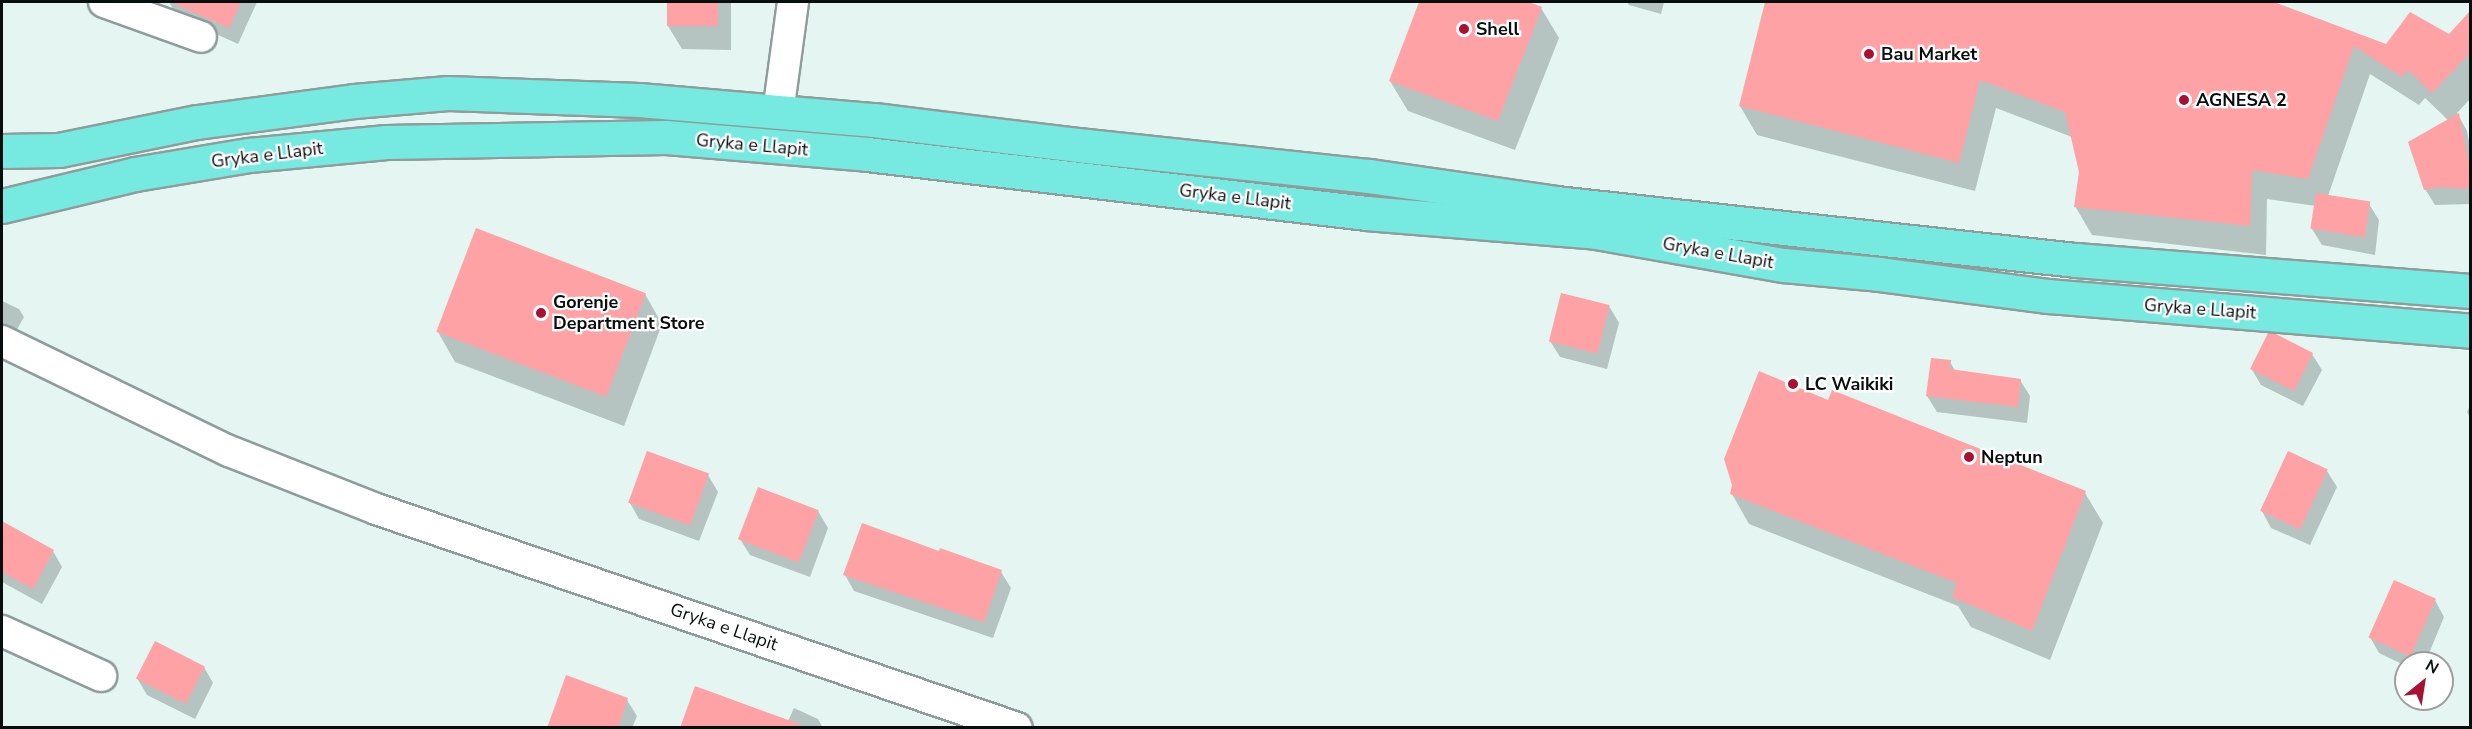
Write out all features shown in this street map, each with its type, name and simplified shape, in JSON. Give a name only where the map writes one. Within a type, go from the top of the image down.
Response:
[{"type":"main road","name":"Gryka e Llapit","points":[[2,151],[59,150],[197,122],[354,101],[448,93],[639,100],[874,120],[1087,146],[1369,176],[1556,203],[2076,260],[2470,291]]},
{"type":"main road","name":"Gryka e Llapit","points":[[2,206],[135,174],[249,154],[386,142],[666,137],[878,156],[1366,213],[1596,232],[1784,265],[1879,274],[2048,296],[2470,331]]},
{"type":"street","points":[[104,2],[201,37]]},
{"type":"street","name":"Gryka e Llapit","points":[[778,112],[793,2]]},
{"type":"street","name":"Gryka e Llapit","points":[[2,341],[229,451],[376,509],[1017,728]]},
{"type":"street","points":[[2,631],[101,676]]},
{"type":"building","points":[[170,2],[241,2],[229,28]]},
{"type":"building","points":[[667,2],[718,2],[718,26],[667,26]]},
{"type":"building","points":[[1419,2],[1529,2],[1542,7],[1498,121],[1389,81]]},
{"type":"building","points":[[1765,2],[2274,2],[2386,44],[2410,12],[2449,34],[2470,11],[2470,53],[2432,93],[2408,70],[2402,77],[2354,46],[2308,179],[2252,170],[2250,226],[2074,207],[2079,172],[2065,112],[1980,80],[1959,163],[1739,106]]},
{"type":"building","points":[[2459,113],[2470,168],[2470,189],[2439,187],[2424,190],[2408,142]]},
{"type":"building","points":[[2316,193],[2370,202],[2365,237],[2310,229]]},
{"type":"building","name":"Gorenje Department Store","points":[[476,228],[646,293],[606,397],[436,332]]},
{"type":"building","points":[[1561,293],[1610,305],[1597,354],[1549,342]]},
{"type":"building","points":[[2268,333],[2276,334],[2313,353],[2294,391],[2250,369]]},
{"type":"building","points":[[1931,358],[1951,360],[1950,369],[2021,379],[2018,407],[1926,396]]},
{"type":"building","points":[[1759,371],[1828,400],[1832,390],[2086,491],[2032,631],[1952,597],[1957,583],[1730,494],[1732,485],[1724,459]]},
{"type":"building","points":[[647,451],[709,474],[690,525],[628,503]]},
{"type":"building","points":[[2288,451],[2328,470],[2300,529],[2260,511]]},
{"type":"building","points":[[758,487],[819,510],[799,563],[738,539]]},
{"type":"building","points":[[2,521],[54,550],[33,589],[2,572]]},
{"type":"building","points":[[862,523],[939,551],[940,548],[1002,570],[984,622],[843,575]]},
{"type":"building","points":[[2394,580],[2436,599],[2413,651],[2399,651],[2368,638]]},
{"type":"building","points":[[155,641],[205,666],[186,704],[136,678]]},
{"type":"building","points":[[566,675],[628,698],[618,728],[547,728]]},
{"type":"building","points":[[695,686],[802,725],[802,728],[680,728]]},
{"type":"place","name":"Shell","points":[[1464,29]]},
{"type":"place","name":"Bau Market","points":[[1869,54]]},
{"type":"place","name":"AGNESA 2","points":[[2184,100]]},
{"type":"place","name":"Gorenje Department Store","points":[[541,313]]},
{"type":"place","name":"LC Waikiki","points":[[1793,384]]},
{"type":"place","name":"Neptun","points":[[1969,457]]}]
